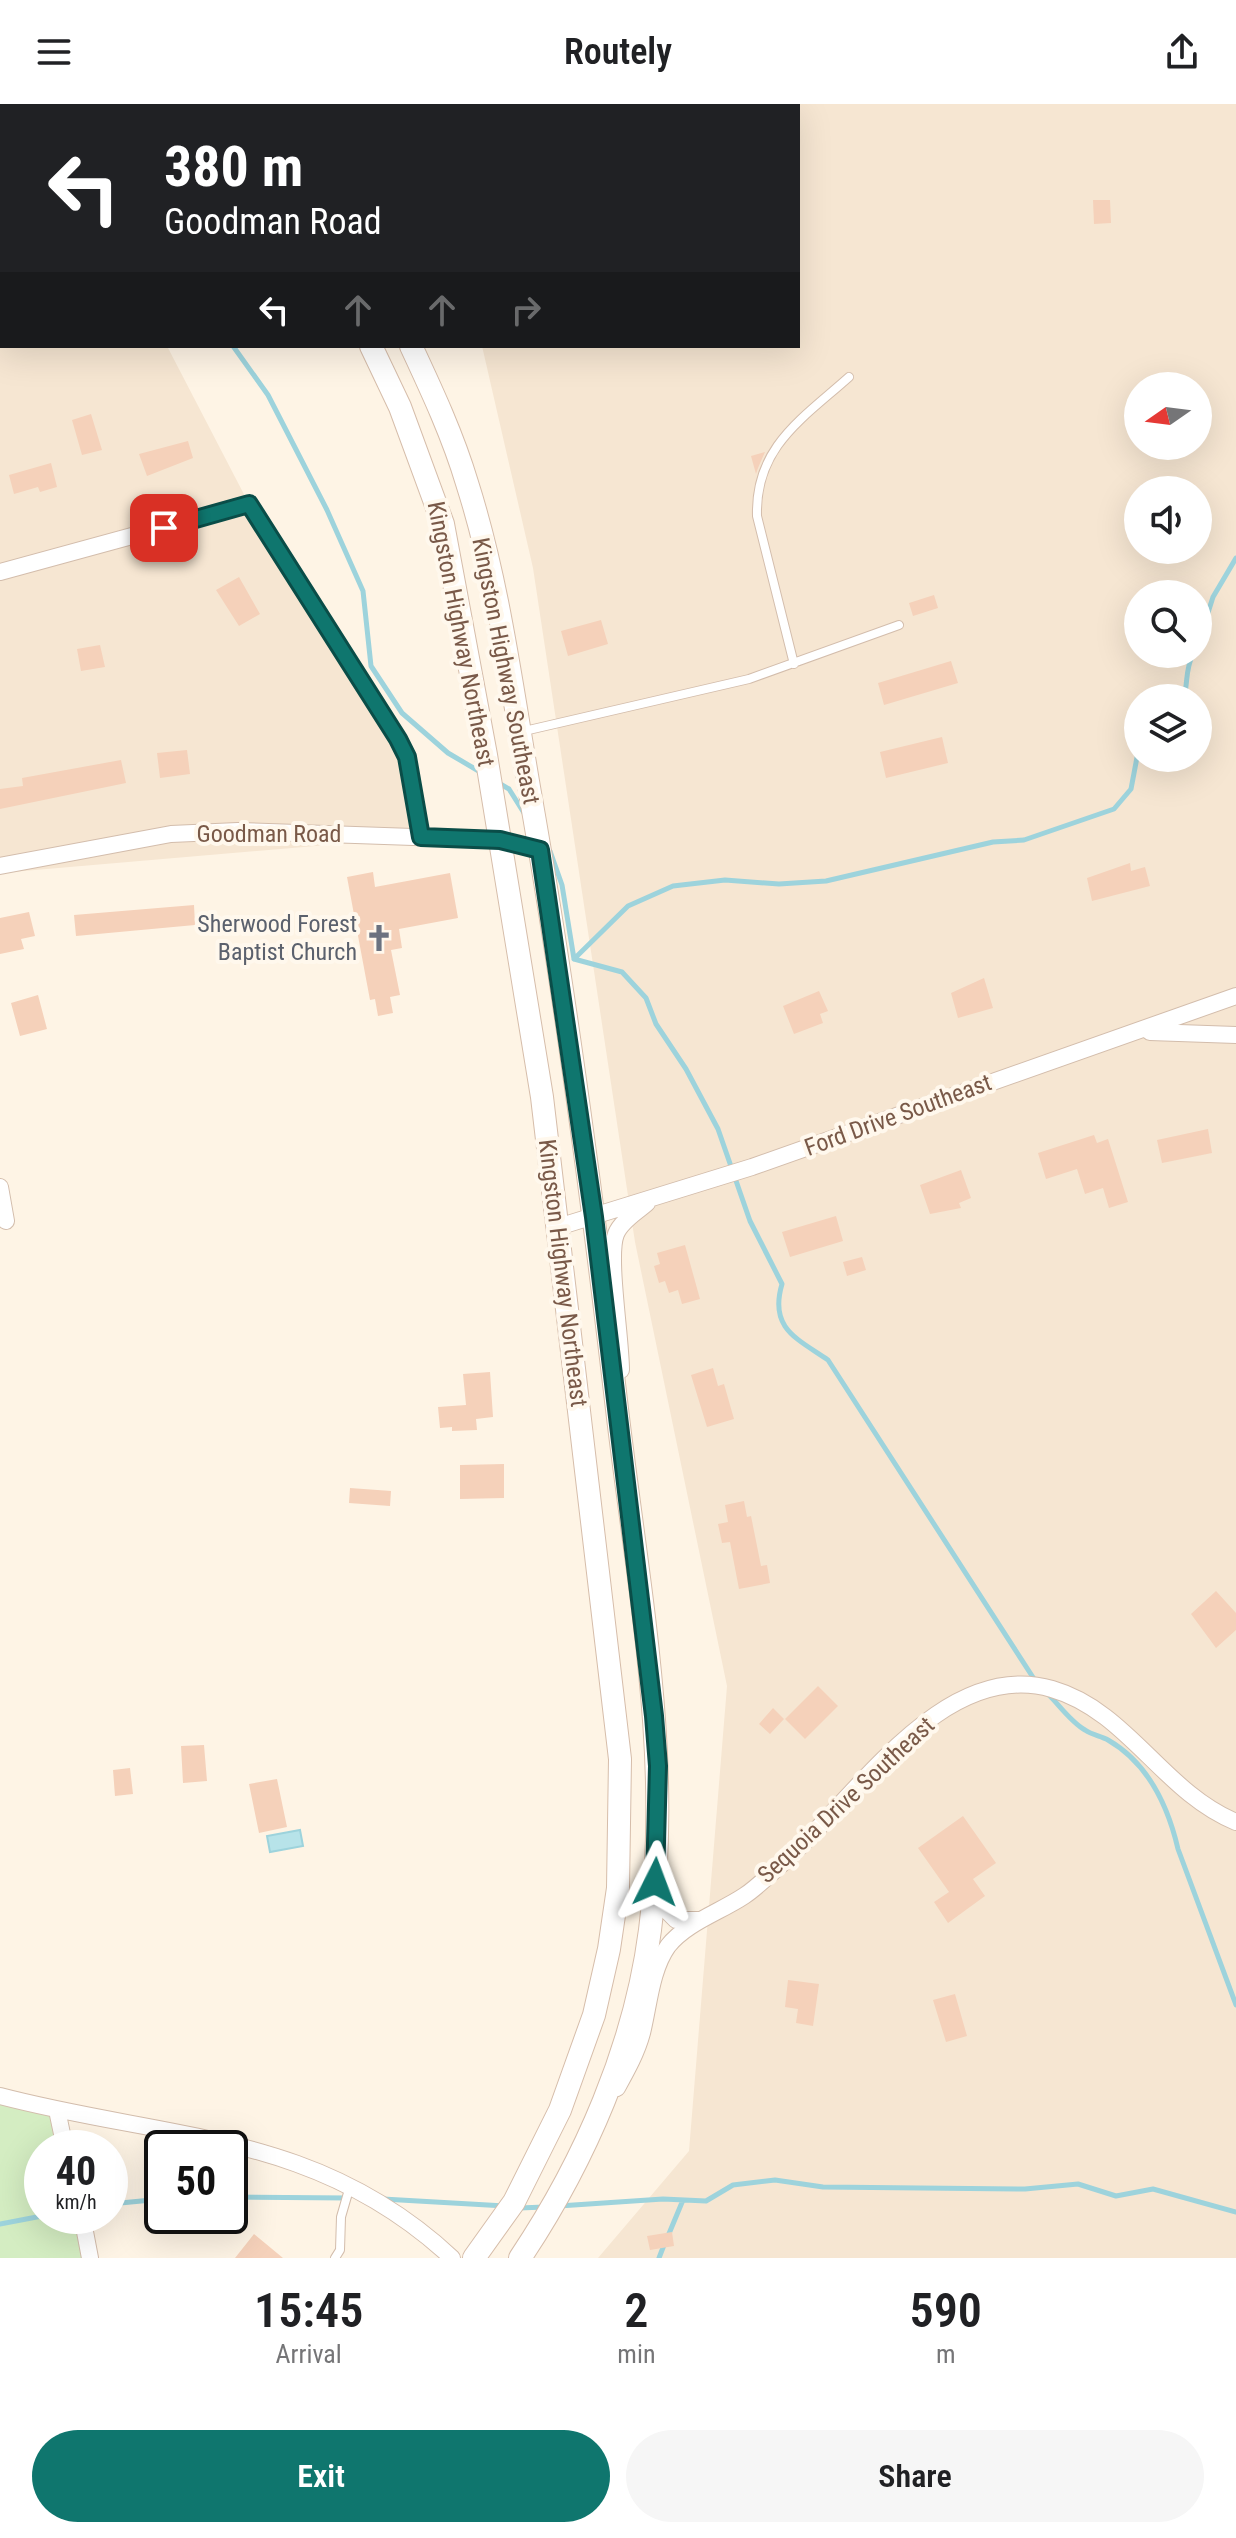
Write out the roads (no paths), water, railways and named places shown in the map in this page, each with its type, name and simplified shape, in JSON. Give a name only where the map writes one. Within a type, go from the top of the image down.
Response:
[{"type":"main road","name":"Kingston Highway Northeast","points":[[372,348],[400,407],[443,524],[500,840],[542,1097],[617,1724],[621,1819],[618,1888],[609,1949],[583,2048],[560,2110],[514,2202],[474,2258]]},
{"type":"main road","name":"Kingston Highway Southeast","points":[[412,348],[468,485],[494,597],[540,850],[594,1217],[658,1766],[655,1882],[650,1934],[637,1993],[610,2087],[590,2134],[541,2227],[520,2258]]},
{"type":"street","points":[[0,572],[249,504],[398,739],[407,757],[421,837]]},
{"type":"street","name":"Goodman Road","points":[[0,866],[171,834],[238,831],[500,840],[540,850]]},
{"type":"street","name":"Ford Drive Southeast","points":[[558,1227],[752,1167],[1142,1032],[1236,996]]},
{"type":"street","points":[[1142,1032],[1236,1035]]},
{"type":"street","points":[[0,1187],[6,1221]]},
{"type":"street","points":[[620,1435],[621,1333],[612,1251],[620,1226],[655,1197]]},
{"type":"street","name":"Sequoia Drive Southeast","points":[[590,2134],[628,2068],[641,2037],[661,1958],[670,1944],[701,1920],[745,1895],[783,1864],[886,1758],[956,1700],[1007,1685],[1051,1688],[1086,1702],[1109,1717],[1165,1775],[1236,1822]]},
{"type":"street","points":[[655,1882],[666,1912],[676,1920],[701,1920]]},
{"type":"street","points":[[0,2096],[258,2149],[350,2186],[418,2228],[452,2258]]},
{"type":"street","points":[[57,2110],[61,2130]]},
{"type":"street","points":[[85,2234],[90,2258]]},
{"type":"lane","points":[[794,664],[760,529],[757,493],[761,472],[790,431],[849,377]]},
{"type":"lane","points":[[519,732],[749,679],[899,625]]},
{"type":"lane","points":[[335,2258],[340,2250],[341,2217],[350,2186]]},
{"type":"water","points":[[300,1830],[303,1846],[270,1852],[267,1836]]},
{"type":"waterway","points":[[234,348],[268,395],[327,510],[363,591],[371,666],[402,713],[448,753],[482,773]]},
{"type":"waterway","points":[[1212,600],[1236,558]]},
{"type":"waterway","points":[[1186,684],[1189,668]]},
{"type":"waterway","points":[[574,959],[628,906],[673,886],[725,880],[779,884],[826,881],[993,842],[1024,840],[1114,809],[1131,789],[1134,772]]},
{"type":"waterway","points":[[497,782],[509,789],[524,813]]},
{"type":"waterway","points":[[550,851],[562,885],[574,959]]},
{"type":"waterway","points":[[574,959],[622,972],[646,998],[656,1024],[686,1069],[718,1129],[750,1221],[782,1284],[779,1299],[782,1322],[796,1338],[828,1360],[1036,1682]]},
{"type":"waterway","points":[[1049,1695],[1080,1727],[1122,1750],[1154,1787],[1168,1817],[1236,2005]]},
{"type":"waterway","points":[[559,2206],[663,2199],[706,2201],[733,2185],[775,2180],[823,2187],[1025,2189],[1078,2184],[1116,2196],[1153,2189],[1236,2212]]},
{"type":"waterway","points":[[248,2197],[349,2198]]},
{"type":"waterway","points":[[383,2199],[505,2206]]},
{"type":"waterway","points":[[668,2236],[683,2200]]},
{"type":"waterway","points":[[128,2202],[144,2201]]},
{"type":"waterway","points":[[519,2208],[545,2207]]},
{"type":"waterway","points":[[0,2224],[24,2219]]},
{"type":"waterway","points":[[659,2258],[664,2245]]},
{"type":"place","name":"Sherwood Forest Baptist Church","points":[[379,938]]}]
